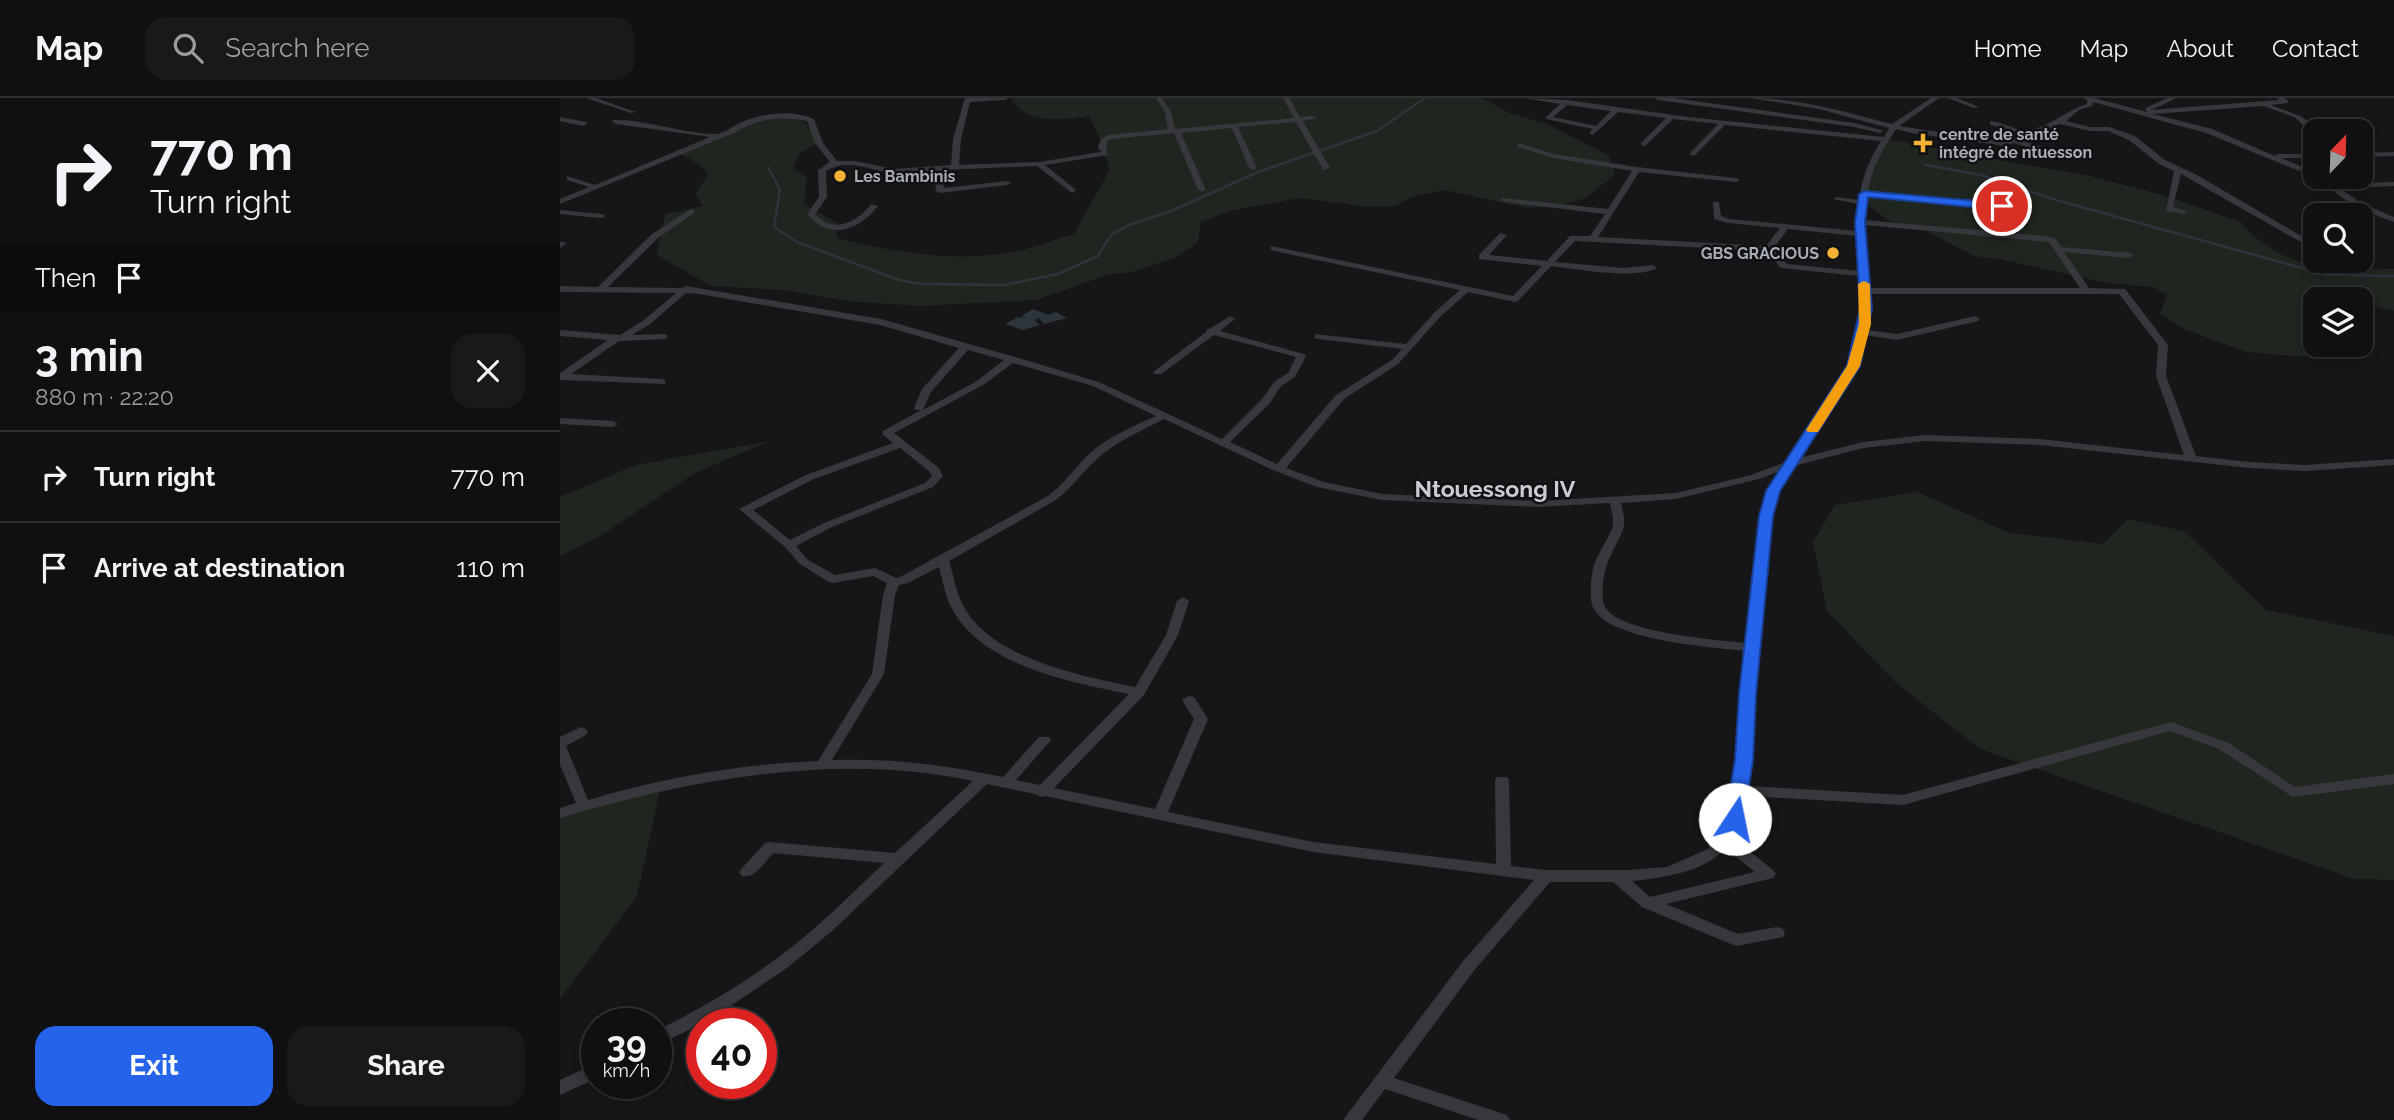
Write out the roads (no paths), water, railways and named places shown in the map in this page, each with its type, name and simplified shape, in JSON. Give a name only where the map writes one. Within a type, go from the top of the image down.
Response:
[{"type":"street","points":[[589,98],[633,113]]},
{"type":"street","points":[[955,168],[957,139],[968,99],[1005,98]]},
{"type":"street","points":[[1159,98],[1168,112],[1202,190]]},
{"type":"street","points":[[1286,98],[1315,153],[1326,168]]},
{"type":"street","points":[[1527,98],[1723,123],[1919,133],[2005,144],[2060,122],[2077,109],[2090,105],[2088,99]]},
{"type":"street","points":[[1658,98],[1854,125],[1888,133]]},
{"type":"street","points":[[1754,98],[1819,107],[1888,133]]},
{"type":"street","points":[[560,813],[624,794],[711,778],[822,766],[930,769],[1313,847],[1504,872],[1546,876],[1616,877],[1670,872],[1713,853],[1725,840],[1735,819],[1741,791],[1752,648],[1769,502],[1773,491],[1849,375],[1866,309],[1861,228],[1866,178],[1888,133],[1936,98]]},
{"type":"street","points":[[1951,98],[1976,107]]},
{"type":"street","points":[[2142,113],[2148,107],[2174,98]]},
{"type":"street","points":[[2142,113],[2286,102],[2280,98]]},
{"type":"street","points":[[2088,99],[2209,131],[2303,170]]},
{"type":"street","points":[[1567,102],[1548,118],[1596,130],[1617,109]]},
{"type":"street","points":[[2263,105],[2303,121]]},
{"type":"street","points":[[560,202],[718,136],[749,120],[767,115],[786,114],[810,119],[811,128],[825,153],[835,163]]},
{"type":"street","points":[[1645,144],[1671,117]]},
{"type":"street","points":[[874,206],[860,222],[849,227],[830,227],[817,222],[811,214],[823,197],[822,170],[835,163],[855,163],[894,172],[1039,164],[1105,153],[1102,148],[1108,137],[1235,128],[1313,118]]},
{"type":"street","points":[[560,119],[583,124]]},
{"type":"street","points":[[615,122],[718,136]]},
{"type":"street","points":[[2060,122],[2090,129],[2109,129],[2132,138],[2162,162],[2303,240]]},
{"type":"street","points":[[1694,154],[1723,123]]},
{"type":"street","points":[[1993,123],[2027,133]]},
{"type":"street","points":[[1235,128],[1254,168]]},
{"type":"street","points":[[2013,140],[2048,151]]},
{"type":"street","points":[[1521,145],[1553,156],[1736,180]]},
{"type":"street","points":[[2373,155],[2394,154]]},
{"type":"street","points":[[2267,155],[2303,156]]},
{"type":"street","points":[[1039,164],[1072,191]]},
{"type":"street","points":[[938,168],[940,191],[1007,183]]},
{"type":"street","points":[[1593,239],[1637,169]]},
{"type":"street","points":[[2178,170],[2168,209],[2184,212]]},
{"type":"street","points":[[570,178],[594,187]]},
{"type":"street","points":[[2373,185],[2394,184]]},
{"type":"street","points":[[2339,189],[2360,205],[2394,220]]},
{"type":"street","points":[[560,196],[570,198]]},
{"type":"street","points":[[1837,199],[1864,198],[2002,206]]},
{"type":"street","points":[[1506,200],[1611,212]]},
{"type":"street","points":[[1716,204],[1717,217],[1728,221],[2045,238],[2052,240],[2086,291]]},
{"type":"street","points":[[601,289],[655,236],[691,211]]},
{"type":"street","points":[[560,212],[601,216]]},
{"type":"street","points":[[1768,249],[1786,226]]},
{"type":"street","points":[[1503,235],[1482,257],[1623,271],[1653,268]]},
{"type":"street","points":[[1274,248],[1517,298],[1570,239],[1768,249],[1784,266],[1863,274]]},
{"type":"street","points":[[2058,249],[2129,255]]},
{"type":"street","points":[[560,289],[686,289],[862,318],[1096,384],[1279,469],[1321,485],[1382,497],[1538,504],[1676,496],[1878,442],[1952,437],[2040,442],[2305,468],[2394,462]]},
{"type":"street","points":[[561,376],[647,322],[686,289]]},
{"type":"street","points":[[1279,469],[1340,397],[1395,362],[1438,314],[1466,289]]},
{"type":"street","points":[[1865,291],[2122,291],[2163,345],[2161,376],[2191,458]]},
{"type":"street","points":[[1157,372],[1230,318]]},
{"type":"street","points":[[1861,332],[1897,338],[1975,318]]},
{"type":"street","points":[[1210,331],[1301,356],[1292,375],[1277,384],[1266,401],[1224,443]]},
{"type":"street","points":[[560,333],[664,337]]},
{"type":"street","points":[[1318,336],[1409,347]]},
{"type":"street","points":[[919,408],[926,391],[966,346]]},
{"type":"street","points":[[789,545],[828,525],[936,480],[938,476],[935,470],[887,433],[980,383],[1012,359]]},
{"type":"street","points":[[561,376],[662,382]]},
{"type":"street","points":[[900,444],[810,477],[745,509],[789,545],[804,562],[833,579],[875,572],[894,582],[904,580],[1068,488],[1100,450],[1165,415]]},
{"type":"street","points":[[560,421],[613,424]]},
{"type":"street","points":[[1615,500],[1619,526],[1600,559],[1597,574],[1599,607],[1605,616],[1627,628],[1752,648]]},
{"type":"street","points":[[943,560],[959,611],[998,650],[1075,679],[1139,692]]},
{"type":"street","points":[[822,766],[878,674],[889,595],[894,582]]},
{"type":"street","points":[[1041,792],[1139,692],[1172,635],[1183,601]]},
{"type":"street","points":[[1159,816],[1201,719],[1189,700]]},
{"type":"street","points":[[1741,791],[1903,800],[2171,726],[2224,746],[2293,792],[2394,779]]},
{"type":"street","points":[[581,732],[560,745],[584,806]]},
{"type":"street","points":[[1004,784],[1044,740]]},
{"type":"street","points":[[672,1031],[705,1014],[782,964],[826,928],[895,859],[983,779]]},
{"type":"street","points":[[1502,780],[1504,872]]},
{"type":"street","points":[[1647,903],[1768,874],[1725,840]]},
{"type":"street","points":[[747,872],[770,847],[895,859]]},
{"type":"street","points":[[1352,1120],[1470,964],[1546,876]]},
{"type":"street","points":[[1616,877],[1647,903],[1737,940],[1777,933]]},
{"type":"street","points":[[560,1088],[581,1078]]},
{"type":"street","points":[[1382,1081],[1501,1120]]},
{"type":"waterway","points":[[768,167],[780,190],[774,227],[797,242],[899,280],[921,284],[1004,285],[1058,274],[1098,256],[1111,235],[1129,225],[1171,211],[1258,172],[1377,131],[1425,98]]},
{"type":"waterway","points":[[1926,165],[1981,175],[2056,200],[2327,275],[2394,276]]},
{"type":"place","name":"centre de santé intégré de ntuesson","points":[[1923,143]]},
{"type":"place","name":"Les Bambinis","points":[[840,176]]},
{"type":"place","name":"GBS GRACIOUS","points":[[1833,253]]},
{"type":"district","name":"Ntouessong IV","points":[[1495,489]]}]
